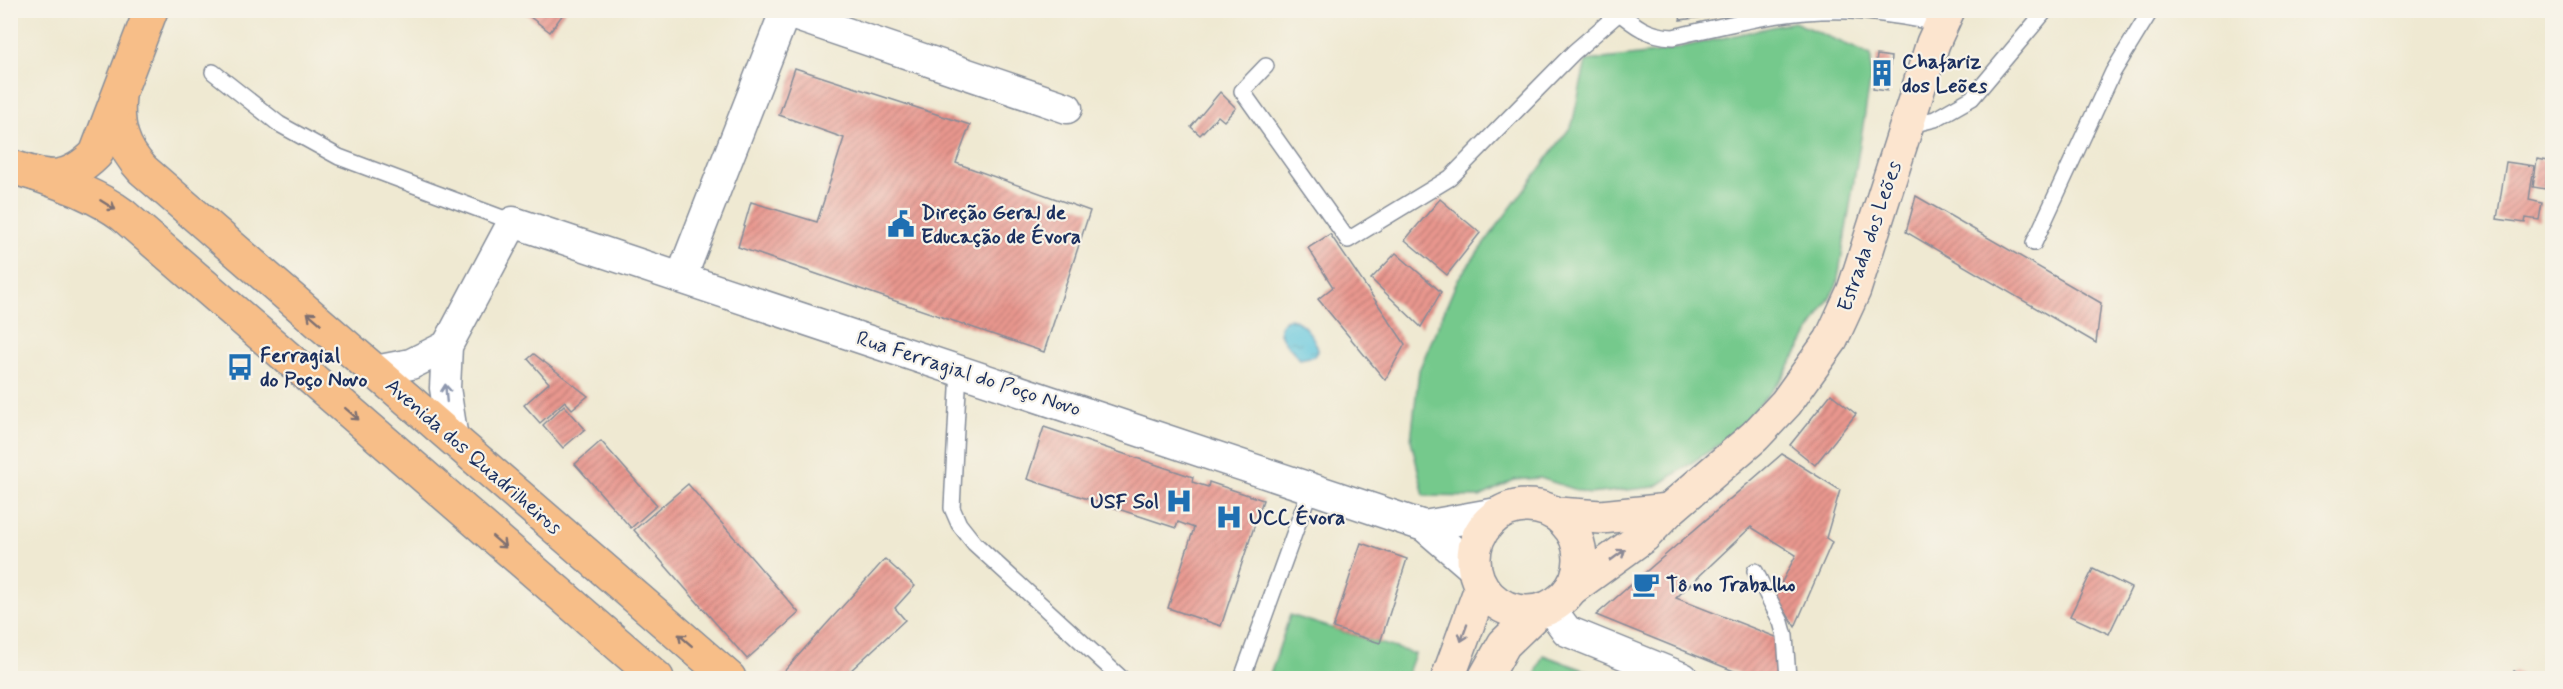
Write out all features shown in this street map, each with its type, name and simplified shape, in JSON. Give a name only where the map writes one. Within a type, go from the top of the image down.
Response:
[{"type":"main road","points":[[23,170],[51,177],[68,175],[83,167],[96,154],[151,10]]},
{"type":"main road","name":"Estrada dos Leões","points":[[1485,678],[1504,644],[1515,630],[1644,536],[1669,510],[1755,436],[1786,403],[1831,340],[1854,290],[1933,43],[1945,17]]},
{"type":"main road","name":"Avenida dos Quadrilheiros","points":[[119,96],[118,124],[123,141],[132,158],[729,678]]},
{"type":"main road","points":[[23,170],[107,203],[123,215],[657,678]]},
{"type":"main road","points":[[1448,678],[1478,579],[1474,548],[1482,528],[1497,513],[1517,506],[1538,506],[1557,514],[1601,517],[1669,510]]},
{"type":"main road","points":[[1478,579],[1496,604],[1515,612],[1552,603],[1580,570],[1580,549],[1572,529],[1557,514]]},
{"type":"street","points":[[681,278],[785,12],[1067,108]]},
{"type":"street","name":"Rua Ferragial do Poço Novo","points":[[513,222],[1424,526]]},
{"type":"street","points":[[453,439],[445,388],[447,346],[513,222]]},
{"type":"street","points":[[375,371],[411,364],[447,346]]},
{"type":"street","points":[[1424,526],[1497,513]]},
{"type":"street","points":[[1424,526],[1478,579]]},
{"type":"street","points":[[1552,603],[1567,631],[1683,678]]},
{"type":"lane","points":[[1266,66],[1242,91],[1348,240],[1450,178],[1574,52],[1618,12],[1642,31],[1665,37],[1772,15],[1808,12],[1851,10],[1945,17]]},
{"type":"lane","points":[[1906,126],[1935,119],[1972,98],[2046,10]]},
{"type":"lane","points":[[2034,243],[2113,72],[2151,10]]},
{"type":"lane","points":[[213,72],[279,124],[339,157],[513,222]]},
{"type":"lane","points":[[959,369],[952,508],[959,524],[974,543],[1121,678]]},
{"type":"lane","points":[[1242,678],[1311,487]]},
{"type":"lane","points":[[1755,571],[1781,622],[1785,636],[1788,678]]},
{"type":"green space","points":[[1794,22],[1871,55],[1871,76],[1837,285],[1781,380],[1731,437],[1655,487],[1589,494],[1540,478],[1514,480],[1480,497],[1424,496],[1411,440],[1419,370],[1458,279],[1572,125],[1586,61],[1655,53]]},
{"type":"green space","points":[[1290,615],[1415,654],[1406,678],[1269,678]]},
{"type":"green space","points":[[1543,655],[1606,678],[1534,678]]},
{"type":"water","points":[[1290,318],[1304,326],[1311,335],[1318,350],[1314,356],[1300,359],[1282,338],[1280,327]]},
{"type":"building","points":[[521,10],[566,10],[550,32]]},
{"type":"building","points":[[1682,10],[1739,10],[1739,12],[1680,20]]},
{"type":"building","name":"Chafariz dos Leões","points":[[1877,55],[1891,57],[1887,91],[1873,89]]},
{"type":"building","name":"Direção Geral de Educação de Évora","points":[[795,68],[970,125],[956,163],[1090,211],[1044,352],[738,247],[751,202],[817,222],[844,138],[779,115]]},
{"type":"building","points":[[1220,92],[1236,108],[1224,121],[1218,116],[1200,135],[1191,127]]},
{"type":"building","points":[[2537,159],[2549,161],[2545,189],[2533,187]]},
{"type":"building","points":[[2506,162],[2534,166],[2529,200],[2542,203],[2539,220],[2526,218],[2525,223],[2497,219]]},
{"type":"building","points":[[1916,196],[2101,303],[2096,343],[1906,232]]},
{"type":"building","points":[[1440,199],[1480,233],[1447,275],[1405,240]]},
{"type":"building","points":[[1330,234],[1405,344],[1385,380],[1318,299],[1333,287],[1308,248]]},
{"type":"building","points":[[1396,253],[1441,292],[1421,327],[1371,279]]},
{"type":"building","points":[[534,354],[588,396],[572,409],[565,401],[540,423],[524,405],[549,383],[528,359]]},
{"type":"building","points":[[1831,394],[1856,414],[1815,465],[1790,445]]},
{"type":"building","points":[[564,405],[585,429],[563,448],[543,425]]},
{"type":"building","points":[[1044,427],[1193,477],[1192,482],[1208,487],[1209,482],[1263,500],[1221,626],[1168,608],[1194,528],[1178,522],[1176,528],[1027,479]]},
{"type":"building","points":[[601,441],[657,505],[631,528],[575,464]]},
{"type":"building","points":[[1782,454],[1840,490],[1826,538],[1832,542],[1795,627],[1775,595],[1796,555],[1751,527],[1676,598],[1781,639],[1784,678],[1751,678],[1596,615]]},
{"type":"building","points":[[688,484],[799,613],[747,659],[634,530]]},
{"type":"building","points":[[1361,543],[1407,559],[1380,643],[1333,628]]},
{"type":"building","points":[[885,559],[915,586],[895,608],[905,620],[847,674],[853,678],[779,677]]},
{"type":"building","points":[[2093,569],[2131,588],[2109,634],[2070,616]]},
{"type":"building","points":[[2514,671],[2527,678],[2510,678]]},
{"type":"place","name":"Chafariz dos Leões","points":[[1882,73]]},
{"type":"place","name":"Direção Geral de Educação de Évora","points":[[901,224]]},
{"type":"place","name":"Ferragial do Poço Novo","points":[[240,367]]},
{"type":"place","name":"USF Sol","points":[[1179,501]]},
{"type":"place","name":"UCC Évora","points":[[1229,517]]},
{"type":"place","name":"Tô no Trabalho","points":[[1646,584]]}]
